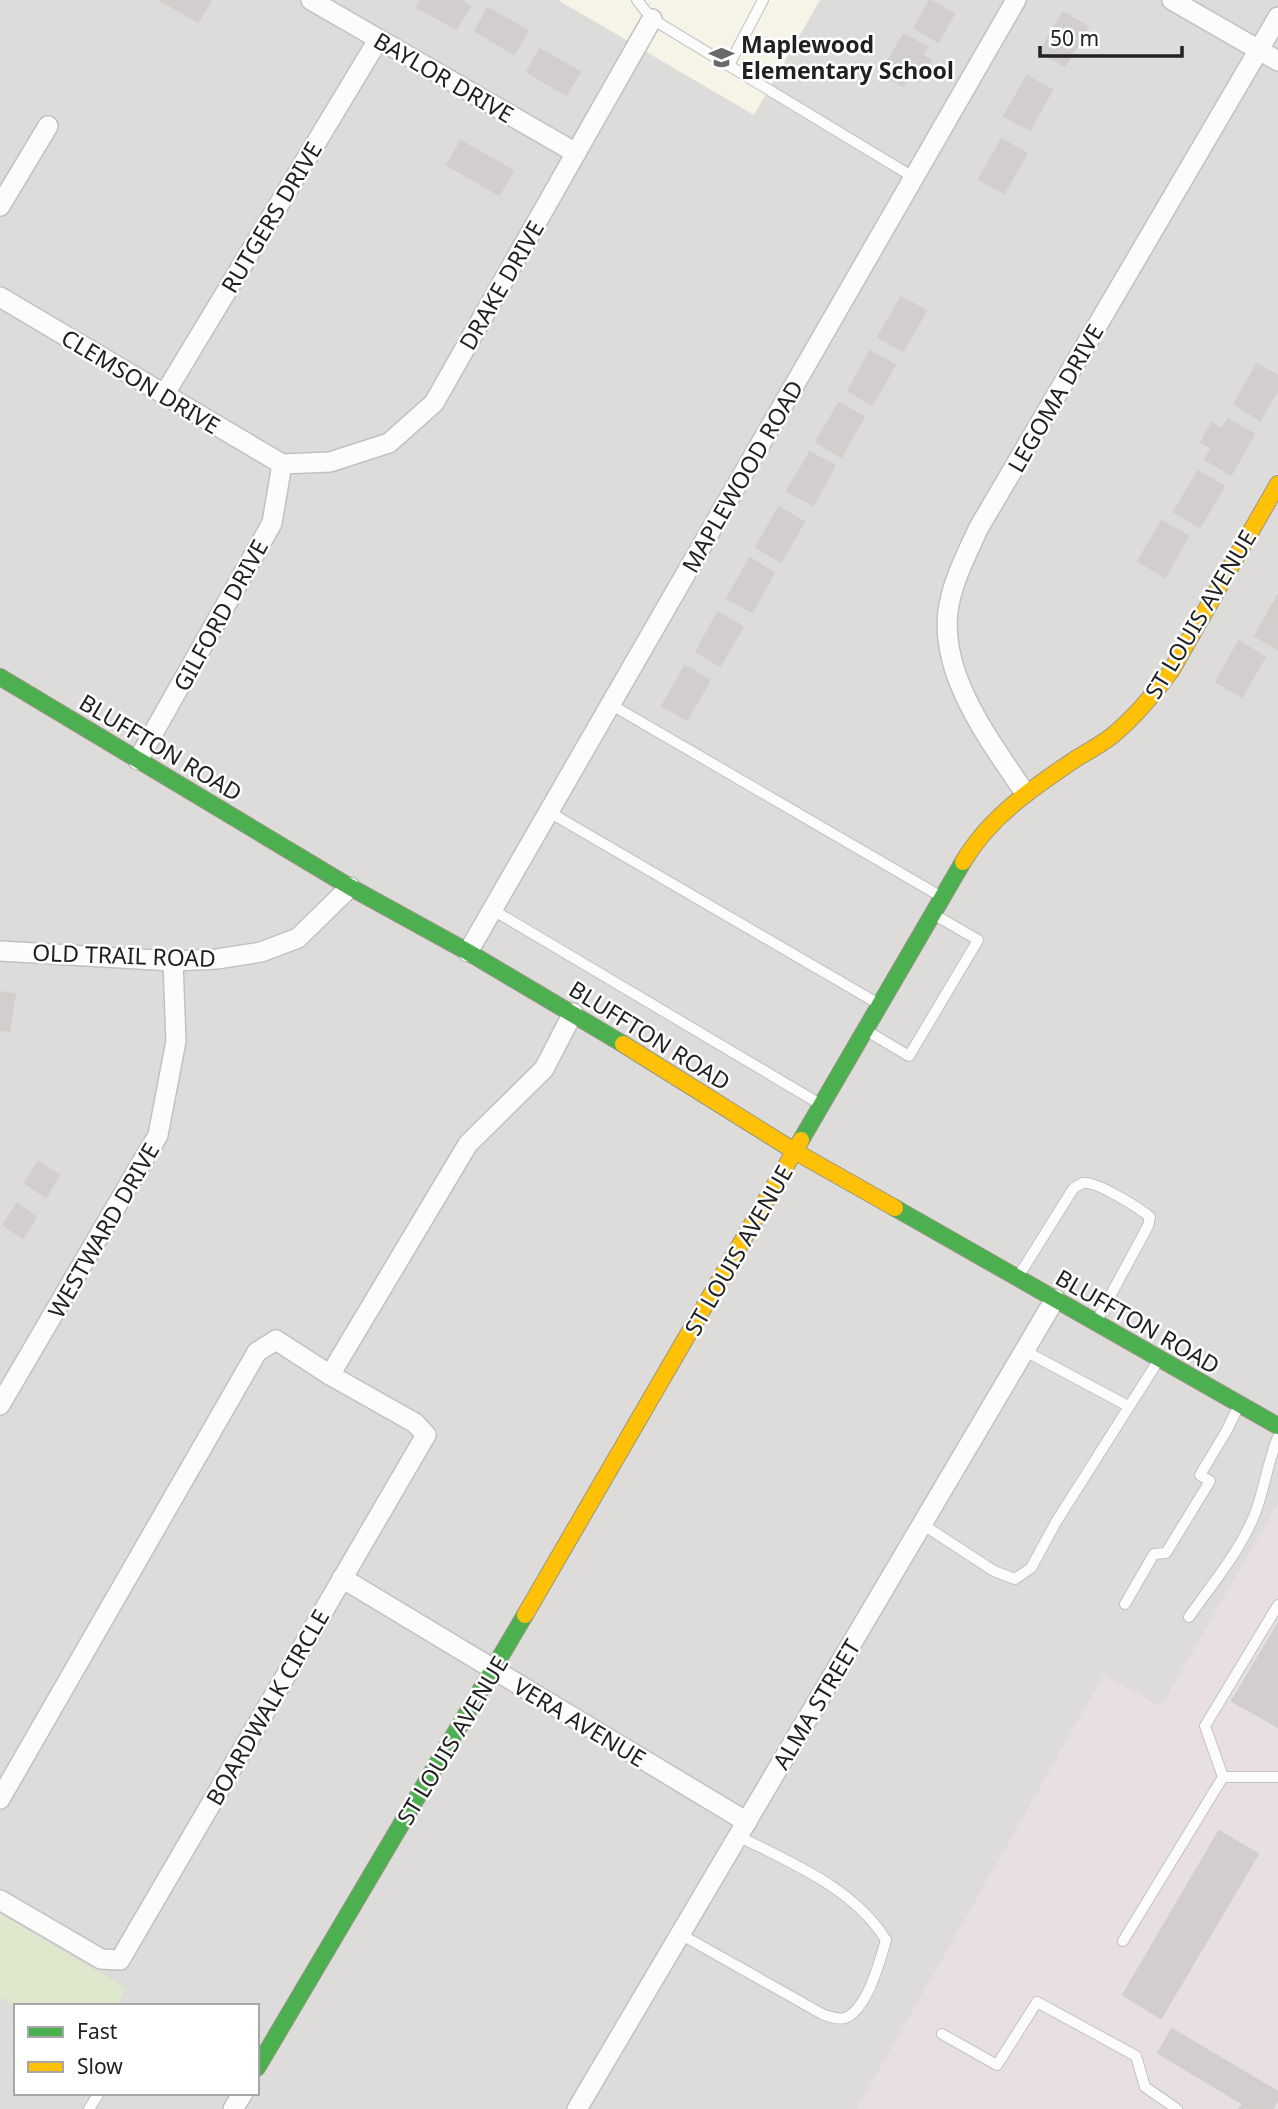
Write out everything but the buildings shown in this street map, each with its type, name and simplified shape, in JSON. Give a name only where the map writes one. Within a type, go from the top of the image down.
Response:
[{"type":"street","name":"BAYLOR DRIVE","points":[[312,0],[576,153]]},
{"type":"street","name":"MAPLEWOOD ROAD","points":[[468,952],[1016,0]]},
{"type":"street","points":[[1172,0],[1278,61]]},
{"type":"street","name":"LEGOMA DRIVE","points":[[1026,793],[982,729],[960,685],[950,648],[948,612],[957,576],[978,529],[1278,17]]},
{"type":"street","name":"DRAKE DRIVE","points":[[282,464],[330,462],[388,443],[434,403],[652,19]]},
{"type":"street","name":"RUTGERS DRIVE","points":[[164,395],[378,40]]},
{"type":"street","points":[[0,206],[48,126]]},
{"type":"street","name":"CLEMSON DRIVE","points":[[0,297],[282,464]]},
{"type":"street","name":"GILFORD DRIVE","points":[[138,760],[272,523],[282,464]]},
{"type":"street","name":"ST LOUIS AVENUE","points":[[259,2065],[494,1670],[970,850],[994,822],[1026,793],[1113,735],[1152,697],[1171,671],[1278,484]]},
{"type":"street","name":"BLUFFTON ROAD","points":[[0,677],[350,887],[573,1013],[796,1152],[1278,1426]]},
{"type":"street","name":"OLD TRAIL ROAD","points":[[0,951],[173,961],[217,959],[261,952],[298,938],[350,887]]},
{"type":"street","name":"WESTWARD DRIVE","points":[[0,1405],[8,1375],[158,1135],[176,1041],[173,961]]},
{"type":"street","points":[[330,1375],[468,1144],[544,1069],[573,1013]]},
{"type":"street","name":"ALMA STREET","points":[[577,2109],[1055,1300]]},
{"type":"street","name":"BOARDWALK CIRCLE","points":[[0,1799],[257,1352],[276,1340],[330,1375],[415,1423],[426,1435],[120,1960],[101,1959],[0,1900]]},
{"type":"street","name":"VERA AVENUE","points":[[342,1578],[494,1670],[743,1829]]},
{"type":"lane","points":[[637,0],[652,19],[913,177]]},
{"type":"lane","points":[[729,65],[763,0]]},
{"type":"lane","points":[[610,705],[943,898]]},
{"type":"lane","points":[[549,812],[881,1005]]},
{"type":"lane","points":[[493,910],[823,1105]]},
{"type":"lane","points":[[866,1031],[909,1056],[978,940],[933,915]]},
{"type":"lane","points":[[1017,1278],[1073,1189],[1082,1183],[1093,1184],[1140,1209],[1150,1217],[1148,1226],[1096,1323]]},
{"type":"lane","points":[[1025,1351],[1128,1406]]},
{"type":"lane","points":[[922,1524],[994,1571],[1014,1579],[1031,1568],[1056,1522],[1159,1359]]},
{"type":"lane","points":[[1125,1604],[1154,1554],[1166,1553],[1210,1481],[1200,1475],[1239,1404]]},
{"type":"lane","points":[[1189,1617],[1239,1544],[1256,1511],[1268,1462],[1278,1437]]},
{"type":"lane","points":[[1223,1777],[1205,1726],[1278,1605]]},
{"type":"lane","points":[[1223,1777],[1278,1777]]},
{"type":"lane","points":[[1123,1941],[1223,1777]]},
{"type":"lane","points":[[680,1934],[824,2015],[842,2019],[857,2012],[879,1968],[886,1940],[874,1921],[836,1888],[743,1829]]},
{"type":"lane","points":[[942,2034],[997,2065],[1037,2002],[1136,2056],[1145,2087],[1177,2109]]},
{"type":"shaded area","points":[[0,0],[1278,0],[1278,2109],[0,2109]]},
{"type":"shaded area","name":"Maplewood Elementary School","points":[[558,0],[820,0],[754,115]]},
{"type":"shaded area","points":[[1278,1503],[1278,2109],[857,2109],[1104,1675],[1161,1707]]},
{"type":"green space","points":[[0,1914],[126,1988],[117,2004],[14,2005],[0,1997]]},
{"type":"traffic: fast","points":[[0,677],[350,887],[468,952],[623,1044]]},
{"type":"traffic: fast","points":[[801,1140],[963,862]]},
{"type":"traffic: fast","points":[[895,1208],[1278,1426]]},
{"type":"traffic: fast","points":[[259,2065],[525,1615]]},
{"type":"traffic: slow","points":[[963,862],[986,830],[1014,804],[1113,735],[1151,696],[1171,671],[1278,484]]},
{"type":"traffic: slow","points":[[623,1044],[796,1152],[895,1208]]},
{"type":"traffic: slow","points":[[525,1615],[801,1140]]},
{"type":"place","name":"Maplewood Elementary School","points":[[721,57]]}]
